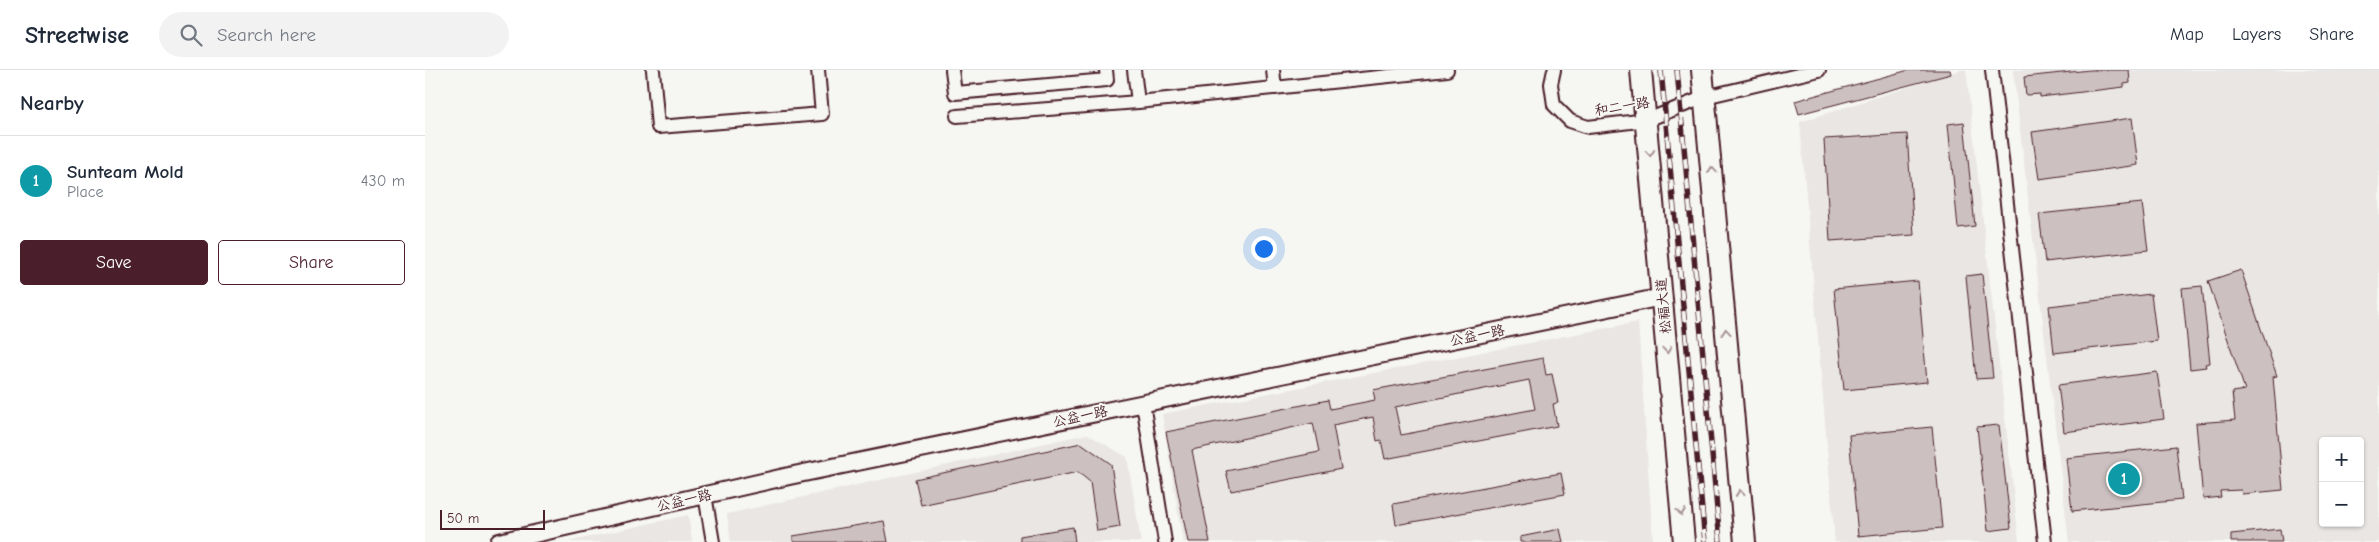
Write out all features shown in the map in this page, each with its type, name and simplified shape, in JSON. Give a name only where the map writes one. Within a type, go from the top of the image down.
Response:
[{"type":"main road","name":"松福大道","points":[[1641,70],[1684,542]]},
{"type":"main road","points":[[1702,70],[1745,542]]},
{"type":"street","points":[[653,70],[658,128],[823,114],[818,70]]},
{"type":"street","points":[[953,70],[955,93],[1107,80],[1106,70]]},
{"type":"street","points":[[1134,70],[1138,102]]},
{"type":"street","points":[[1273,70],[1275,88]]},
{"type":"street","points":[[957,116],[1138,102],[1447,70]]},
{"type":"street","name":"和二一路","points":[[1554,70],[1551,84],[1554,105],[1570,121],[1588,127],[1647,120],[1705,97],[1819,70]]},
{"type":"street","points":[[1992,70],[2045,542]]},
{"type":"street","name":"公益一路","points":[[499,542],[705,495],[1662,297]]},
{"type":"street","points":[[1143,403],[1165,542]]},
{"type":"street","points":[[705,495],[713,542]]},
{"type":"shaded area","points":[[1966,70],[2019,542],[1835,542],[1800,122]]},
{"type":"shaded area","points":[[2013,70],[2379,70],[2379,542],[2069,542]]},
{"type":"shaded area","points":[[1638,322],[1653,542],[1183,542],[1162,414]]},
{"type":"shaded area","points":[[1087,434],[1127,457],[1141,542],[731,542],[727,514]]},
{"type":"shaded area","points":[[688,515],[692,542],[569,542],[572,541]]},
{"type":"building","points":[[1909,70],[1950,70],[1951,74],[1799,114],[1795,101]]},
{"type":"building","points":[[2090,70],[2129,70],[2130,83],[2124,84],[2124,87],[2040,97],[2040,94],[2026,95],[2024,77]]},
{"type":"building","points":[[2132,118],[2138,165],[2039,179],[2032,132]]},
{"type":"building","points":[[1964,122],[1975,226],[1958,228],[1948,124]]},
{"type":"building","points":[[1907,134],[1914,235],[1830,241],[1824,139]]},
{"type":"building","points":[[2142,203],[2148,250],[2045,262],[2039,214]]},
{"type":"building","points":[[2241,270],[2277,376],[2273,377],[2283,490],[2242,494],[2241,490],[2220,491],[2221,497],[2203,499],[2196,423],[2235,420],[2232,392],[2245,390],[2208,281]]},
{"type":"building","points":[[1982,274],[1993,378],[1976,379],[1966,276]]},
{"type":"building","points":[[1918,281],[1927,382],[1844,390],[1834,289]]},
{"type":"building","points":[[2202,286],[2210,363],[2205,364],[2206,367],[2190,369],[2182,288]]},
{"type":"building","points":[[2151,294],[2157,341],[2054,353],[2049,306]]},
{"type":"building","points":[[1543,358],[1546,375],[1552,374],[1558,403],[1553,404],[1557,426],[1385,459],[1381,440],[1377,441],[1373,417],[1333,425],[1341,469],[1231,491],[1226,471],[1319,452],[1313,423],[1192,450],[1210,542],[1188,542],[1166,432],[1328,400],[1330,409],[1375,400],[1373,390]],"holes":[[[1529,380],[1535,409],[1401,435],[1395,407]]]},
{"type":"building","points":[[2157,372],[2164,419],[2064,432],[2058,385]]},
{"type":"building","points":[[1999,425],[2011,528],[1988,531],[1977,427]]},
{"type":"building","points":[[1932,427],[1942,528],[1858,536],[1849,435]]},
{"type":"building","points":[[1081,443],[1111,464],[1120,527],[1097,531],[1090,482],[1078,472],[921,505],[915,479]]},
{"type":"building","points":[[2176,446],[2182,500],[2072,511],[2066,458]]},
{"type":"building","points":[[1561,473],[1565,494],[1396,525],[1393,504]]},
{"type":"building","points":[[884,521],[888,542],[794,542],[793,536]]},
{"type":"building","points":[[1073,527],[1075,542],[1020,542],[1020,536]]},
{"type":"building","points":[[1560,529],[1563,542],[1520,542],[1520,537]]},
{"type":"building","points":[[2280,529],[2282,542],[2231,542],[2231,534]]},
{"type":"railway","points":[[1661,70],[1705,542]]},
{"type":"railway","points":[[1677,70],[1720,542]]},
{"type":"place","name":"Sunteam Mold","points":[[2124,479]]}]
